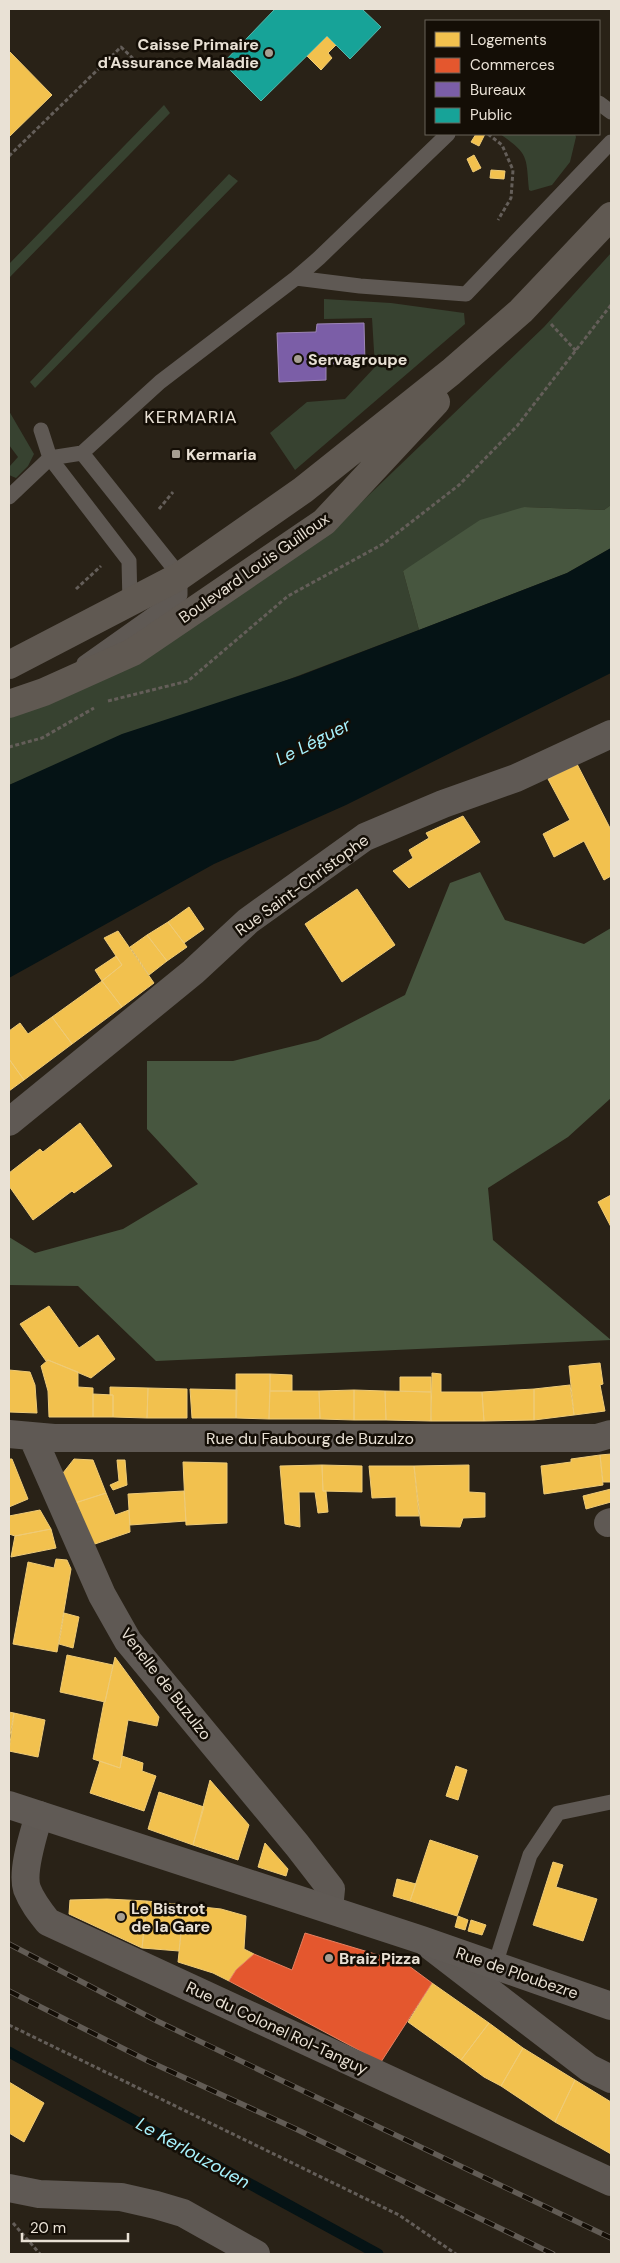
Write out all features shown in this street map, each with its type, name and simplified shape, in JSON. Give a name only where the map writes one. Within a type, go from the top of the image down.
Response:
[{"type":"main road","points":[[9,664],[180,576],[303,490],[451,372],[521,311],[611,216]]},
{"type":"main road","name":"Boulevard Louis Guilloux","points":[[9,704],[44,692],[133,652],[324,522],[521,311]]},
{"type":"main road","name":"Rue de Ploubezre","points":[[9,1805],[422,1940],[611,2006]]},
{"type":"street","name":"Rue Saint-Christophe","points":[[9,1122],[194,972],[248,921],[365,837],[443,804],[516,778],[611,734]]},
{"type":"street","name":"Rue du Faubourg de Buzulzo","points":[[20,1435],[597,1438],[611,1434]]},
{"type":"street","name":"Venelle de Buzulzo","points":[[20,1435],[102,1595],[128,1641],[297,1845],[331,1889],[329,1909]]},
{"type":"street","name":"Rue du Colonel Rol-Tanguy","points":[[40,1815],[32,1839],[26,1886],[34,1904],[48,1922],[611,2182]]},
{"type":"street","points":[[422,1940],[589,2068],[611,2079]]},
{"type":"street","points":[[9,2188],[39,2194],[121,2198],[156,2205],[183,2213],[256,2254]]},
{"type":"lane","points":[[600,104],[611,112]]},
{"type":"lane","points":[[9,497],[50,458],[82,452],[160,382],[296,278],[447,135]]},
{"type":"lane","points":[[296,278],[360,286],[466,294],[611,142]]},
{"type":"lane","points":[[41,430],[50,458],[129,561],[130,603]]},
{"type":"lane","points":[[44,692],[180,594],[180,576],[82,452]]},
{"type":"lane","points":[[495,1965],[530,1855],[558,1813],[611,1802]]},
{"type":"path","points":[[9,156],[121,47],[142,67]]},
{"type":"path","points":[[489,135],[502,145],[513,170],[511,198],[496,222]]},
{"type":"path","points":[[9,2024],[399,2215],[456,2254]]},
{"type":"path","points":[[9,2220],[26,2236],[40,2254]]},
{"type":"green space","points":[[164,105],[170,113],[9,278],[9,264]]},
{"type":"green space","points":[[501,135],[575,135],[576,137],[570,162],[552,185],[531,191],[529,190],[524,157],[516,146]]},
{"type":"green space","points":[[229,174],[238,181],[35,388],[30,382]]},
{"type":"green space","points":[[611,253],[611,505],[604,510],[524,507],[403,571],[419,630],[9,785],[9,712],[104,677],[323,539],[544,327]]},
{"type":"green space","points":[[324,299],[391,303],[464,313],[465,324],[295,470],[270,433],[307,402],[345,399],[375,367],[372,318],[324,319]]},
{"type":"green space","points":[[9,411],[34,454],[28,466],[16,478],[9,475],[9,467],[18,457],[9,445]]},
{"type":"green space","points":[[611,505],[611,548],[567,573],[419,630],[403,571],[480,520],[524,507],[604,510]]},
{"type":"green space","points":[[480,872],[505,920],[584,944],[611,928],[611,1098],[568,1137],[488,1188],[493,1240],[611,1340],[156,1361],[78,1286],[9,1285],[9,1237],[35,1253],[123,1229],[198,1184],[147,1129],[147,1061],[233,1061],[318,1040],[405,995],[450,883]]},
{"type":"water","name":"Le Léguer","points":[[611,548],[611,673],[346,805],[214,864],[9,978],[9,785],[122,734],[299,676],[567,573]]},
{"type":"building: Logements","points":[[327,36],[336,45],[328,53],[332,58],[321,70],[307,56]]},
{"type":"building: Logements","points":[[9,51],[52,95],[9,137]]},
{"type":"building: Logements","points":[[475,135],[484,135],[479,146],[471,142]]},
{"type":"building: Logements","points":[[474,155],[481,168],[473,172],[467,159]]},
{"type":"building: Logements","points":[[491,170],[505,171],[504,179],[490,178]]},
{"type":"building: Logements","points":[[577,764],[611,830],[611,876],[604,880],[584,841],[554,857],[543,834],[570,820],[548,779]]},
{"type":"building: Logements","points":[[463,816],[480,842],[409,888],[393,871],[413,858],[409,850],[429,838],[426,833]]},
{"type":"building: Logements","points":[[357,889],[395,945],[342,982],[305,924]]},
{"type":"building: Logements","points":[[189,907],[204,929],[184,943],[168,922]]},
{"type":"building: Logements","points":[[168,922],[187,947],[167,961],[147,935]]},
{"type":"building: Logements","points":[[118,931],[154,983],[122,1007],[102,981],[122,965],[104,938]]},
{"type":"building: Logements","points":[[147,935],[167,961],[149,975],[130,947]]},
{"type":"building: Logements","points":[[116,956],[122,965],[102,981],[95,970]]},
{"type":"building: Logements","points":[[102,981],[122,1007],[72,1044],[52,1017]]},
{"type":"building: Logements","points":[[52,1017],[72,1044],[24,1080],[9,1059],[9,1031],[20,1023],[28,1034]]},
{"type":"building: Logements","points":[[9,1059],[24,1080],[9,1091]]},
{"type":"building: Logements","points":[[80,1123],[112,1166],[74,1193],[72,1191],[33,1220],[9,1186],[9,1173],[40,1149],[43,1152]]},
{"type":"building: Logements","points":[[611,1195],[611,1227],[598,1202]]},
{"type":"building: Logements","points":[[49,1306],[79,1348],[98,1335],[115,1359],[91,1378],[48,1360],[46,1361],[20,1324]]},
{"type":"building: Logements","points":[[48,1360],[78,1372],[78,1387],[93,1388],[93,1417],[49,1417],[48,1391],[41,1366]]},
{"type":"building: Logements","points":[[600,1363],[603,1384],[600,1385],[605,1411],[574,1415],[569,1366]]},
{"type":"building: Logements","points":[[9,1370],[30,1372],[35,1385],[37,1413],[9,1412]]},
{"type":"building: Logements","points":[[432,1373],[441,1374],[441,1392],[482,1392],[484,1421],[431,1421]]},
{"type":"building: Logements","points":[[236,1374],[270,1374],[269,1419],[236,1418]]},
{"type":"building: Logements","points":[[270,1374],[292,1375],[292,1391],[270,1391]]},
{"type":"building: Logements","points":[[400,1377],[431,1377],[431,1392],[400,1391]]},
{"type":"building: Logements","points":[[570,1385],[574,1415],[534,1420],[534,1389]]},
{"type":"building: Logements","points":[[110,1387],[148,1388],[147,1418],[113,1417],[113,1395],[110,1395]]},
{"type":"building: Logements","points":[[148,1388],[187,1389],[187,1418],[147,1418]]},
{"type":"building: Logements","points":[[190,1389],[237,1390],[236,1418],[192,1418]]},
{"type":"building: Logements","points":[[534,1389],[534,1420],[484,1421],[482,1392]]},
{"type":"building: Logements","points":[[354,1390],[354,1420],[320,1419],[319,1391]]},
{"type":"building: Logements","points":[[354,1390],[385,1391],[386,1420],[354,1420]]},
{"type":"building: Logements","points":[[270,1391],[319,1391],[320,1419],[269,1419]]},
{"type":"building: Logements","points":[[385,1391],[431,1392],[431,1421],[386,1420]]},
{"type":"building: Logements","points":[[93,1394],[113,1395],[113,1417],[93,1417]]},
{"type":"building: Logements","points":[[611,1454],[611,1482],[603,1482],[600,1455]]},
{"type":"building: Logements","points":[[600,1455],[603,1485],[544,1494],[541,1466],[571,1462],[571,1459]]},
{"type":"building: Logements","points":[[9,1459],[12,1459],[28,1499],[9,1507]]},
{"type":"building: Logements","points":[[74,1459],[93,1460],[106,1493],[75,1503],[63,1473]]},
{"type":"building: Logements","points":[[117,1460],[125,1460],[127,1485],[113,1490],[110,1485],[119,1481]]},
{"type":"building: Logements","points":[[183,1462],[227,1463],[227,1523],[186,1525]]},
{"type":"building: Logements","points":[[322,1465],[323,1491],[326,1491],[328,1512],[318,1513],[315,1492],[299,1492],[300,1527],[285,1524],[280,1466]]},
{"type":"building: Logements","points":[[322,1465],[362,1466],[362,1492],[323,1491]]},
{"type":"building: Logements","points":[[469,1465],[469,1492],[485,1493],[485,1517],[463,1518],[460,1527],[421,1526],[414,1466]]},
{"type":"building: Logements","points":[[369,1466],[414,1466],[419,1516],[396,1516],[396,1497],[372,1498]]},
{"type":"building: Logements","points":[[611,1489],[611,1502],[586,1509],[583,1496]]},
{"type":"building: Logements","points":[[184,1491],[186,1521],[130,1525],[128,1494]]},
{"type":"building: Logements","points":[[106,1493],[115,1515],[129,1510],[130,1532],[92,1545],[75,1503]]},
{"type":"building: Logements","points":[[40,1510],[51,1529],[15,1536],[9,1534],[9,1516]]},
{"type":"building: Logements","points":[[51,1529],[56,1548],[11,1557],[15,1536]]},
{"type":"building: Logements","points":[[56,1559],[67,1560],[71,1569],[57,1652],[13,1644],[28,1562],[54,1568]]},
{"type":"building: Logements","points":[[64,1613],[79,1617],[73,1648],[59,1644]]},
{"type":"building: Logements","points":[[67,1655],[113,1665],[105,1702],[60,1692]]},
{"type":"building: Logements","points":[[115,1657],[159,1717],[157,1726],[128,1720],[120,1768],[93,1759]]},
{"type":"building: Logements","points":[[9,1712],[14,1713],[9,1741]]},
{"type":"building: Logements","points":[[14,1713],[45,1720],[38,1757],[9,1751]]},
{"type":"building: Logements","points":[[122,1756],[143,1763],[142,1771],[156,1776],[144,1811],[90,1793],[100,1761],[120,1768]]},
{"type":"building: Logements","points":[[456,1766],[467,1770],[458,1800],[446,1796]]},
{"type":"building: Logements","points":[[210,1780],[249,1825],[238,1860],[193,1845]]},
{"type":"building: Logements","points":[[159,1792],[204,1807],[193,1845],[148,1829]]},
{"type":"building: Logements","points":[[430,1840],[478,1856],[457,1916],[410,1901]]},
{"type":"building: Logements","points":[[265,1843],[288,1869],[286,1876],[258,1867]]},
{"type":"building: Logements","points":[[553,1862],[563,1865],[556,1887],[597,1899],[583,1941],[533,1925]]},
{"type":"building: Logements","points":[[397,1879],[416,1884],[410,1901],[393,1896]]},
{"type":"building: Logements","points":[[70,1900],[147,1901],[142,1948],[69,1914]]},
{"type":"building: Logements","points":[[147,1901],[184,1905],[179,1951],[142,1948]]},
{"type":"building: Logements","points":[[184,1905],[221,1909],[246,1916],[244,1949],[254,1954],[236,1970],[229,1981],[213,1973],[178,1962]]},
{"type":"building: Logements","points":[[458,1916],[468,1920],[465,1930],[455,1927]]},
{"type":"building: Logements","points":[[471,1920],[486,1925],[482,1935],[468,1931]]},
{"type":"building: Logements","points":[[432,1983],[489,2023],[461,2060],[408,2022]]},
{"type":"building: Logements","points":[[489,2023],[523,2048],[501,2086],[484,2077],[461,2060]]},
{"type":"building: Logements","points":[[523,2048],[575,2080],[555,2122],[501,2086]]},
{"type":"building: Logements","points":[[575,2080],[611,2102],[611,2154],[555,2122]]},
{"type":"building: Logements","points":[[9,2082],[44,2103],[24,2142],[9,2133]]},
{"type":"building: Commerces","points":[[305,1933],[405,1963],[432,1983],[381,2062],[229,1981],[236,1970],[254,1954],[292,1970]]},
{"type":"building: Bureaux","points":[[364,323],[365,363],[326,364],[326,380],[279,382],[277,333],[316,332],[317,324]]},
{"type":"building: Public","points":[[275,9],[362,9],[381,27],[350,59],[327,36],[261,101],[223,63]]},
{"type":"waterway","name":"Le Kerlouzouen","points":[[9,2052],[378,2254]]},
{"type":"railway","points":[[9,1944],[157,2021],[611,2238]]},
{"type":"railway","points":[[9,1991],[148,2061],[296,2129],[553,2254]]},
{"type":"place","name":"Caisse Primaire d'Assurance Maladie","points":[[269,53]]},
{"type":"place","name":"Servagroupe","points":[[298,359]]},
{"type":"place","name":"Kermaria","points":[[176,454]]},
{"type":"place","name":"Le Bistrot de la Gare","points":[[121,1917]]},
{"type":"place","name":"Braiz Pizza","points":[[329,1958]]},
{"type":"district","name":"KERMARIA","points":[[191,417]]}]
